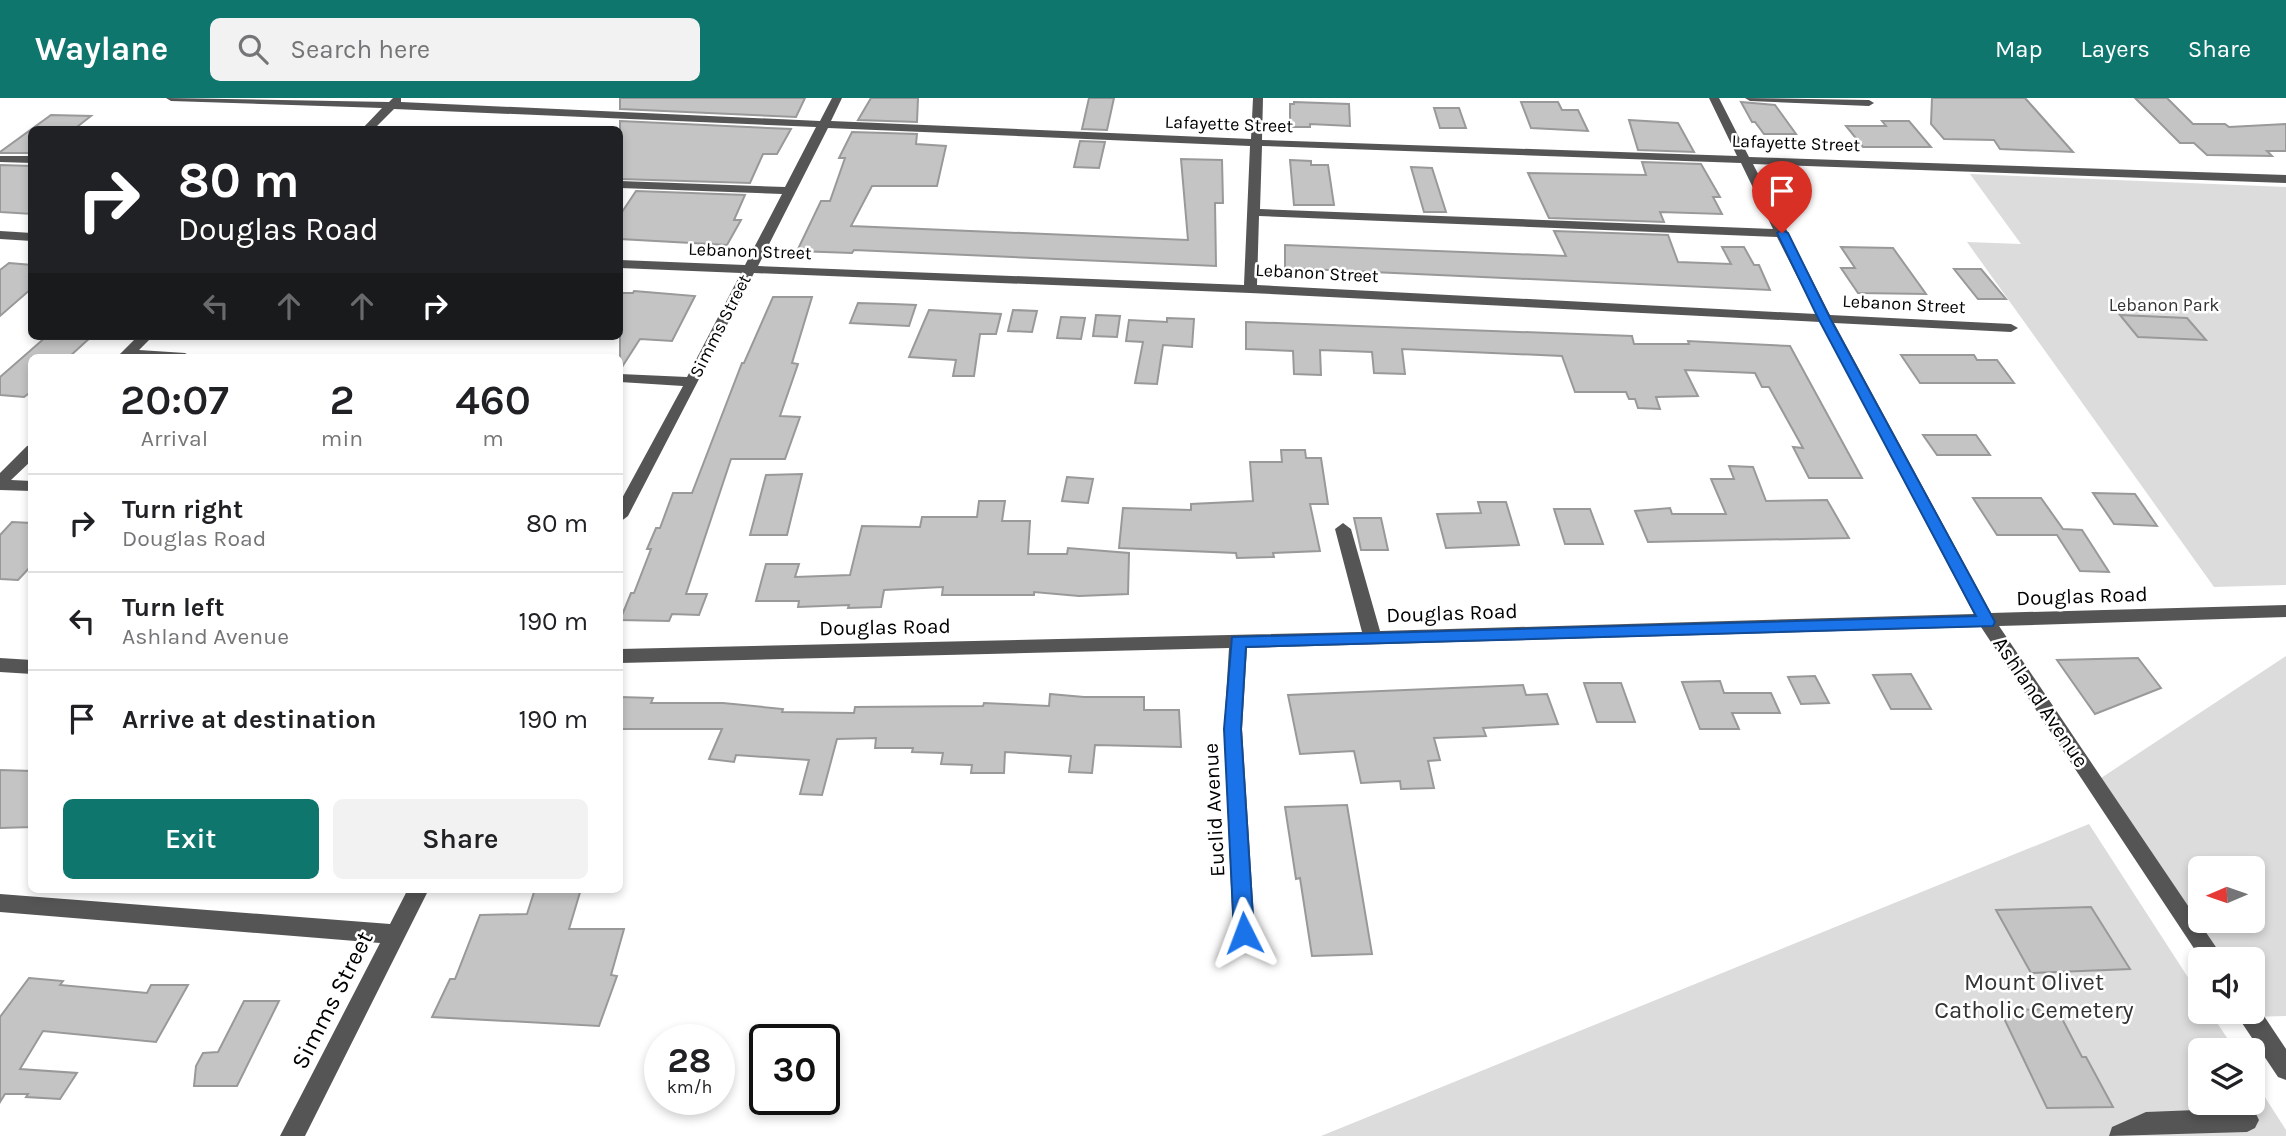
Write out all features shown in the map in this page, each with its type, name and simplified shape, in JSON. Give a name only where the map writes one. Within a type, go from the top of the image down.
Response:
[{"type":"street","name":"Lafayette Street","points":[[171,98],[396,102],[822,125],[2286,179]]},
{"type":"street","name":"Simms Street","points":[[623,510],[837,98]]},
{"type":"street","points":[[1250,289],[1258,98]]},
{"type":"street","name":"Ashland Avenue","points":[[1714,98],[1825,320],[1987,622],[2205,947]]},
{"type":"street","points":[[1750,98],[1869,103]]},
{"type":"street","points":[[370,126],[396,102]]},
{"type":"street","points":[[0,159],[28,160]]},
{"type":"street","points":[[623,184],[790,191]]},
{"type":"street","points":[[1253,212],[1782,233]]},
{"type":"street","points":[[0,235],[28,237]]},
{"type":"street","name":"Lebanon Street","points":[[623,264],[1250,289],[2011,328]]},
{"type":"street","points":[[128,354],[142,340]]},
{"type":"street","points":[[623,378],[692,382]]},
{"type":"street","points":[[0,483],[28,454]]},
{"type":"street","points":[[0,483],[28,486]]},
{"type":"street","points":[[1343,529],[1373,638]]},
{"type":"street","name":"Douglas Road","points":[[623,656],[1987,622],[2286,611]]},
{"type":"street","name":"Euclid Avenue","points":[[1238,642],[1233,729],[1244,933]]},
{"type":"street","points":[[0,665],[28,667]]},
{"type":"street","name":"Simms Street","points":[[292,1136],[417,893]]},
{"type":"street","points":[[0,903],[396,934]]},
{"type":"street","points":[[2256,1024],[2286,1069]]},
{"type":"street","points":[[2121,1136],[2146,1124],[2247,1120]]},
{"type":"green space","name":"Lebanon Park","points":[[1970,174],[2286,187],[2286,585],[2214,587],[1967,242],[2021,244]]},
{"type":"green space","points":[[2286,656],[2286,1016],[2265,1017],[2265,947],[2205,947],[2196,933],[2265,933],[2265,856],[2188,856],[2188,922],[2095,782]]},
{"type":"green space","name":"Mount Olivet Catholic Cemetery","points":[[2089,824],[2188,977],[2188,1024],[2218,1024],[2227,1038],[2188,1038],[2188,1115],[2265,1115],[2265,1097],[2286,1130],[2286,1136],[1321,1136]]},
{"type":"building","points":[[620,98],[805,98],[796,117],[620,109]]},
{"type":"building","points":[[871,98],[918,98],[917,122],[858,120]]},
{"type":"building","points":[[1089,98],[1114,98],[1107,130],[1082,129]]},
{"type":"building","points":[[1932,98],[2025,98],[2073,152],[2000,149],[1994,140],[1944,139],[1931,124]]},
{"type":"building","points":[[2135,98],[2167,98],[2193,124],[2225,124],[2229,127],[2286,124],[2286,151],[2267,151],[2272,156],[2207,155],[2194,143],[2180,143]]},
{"type":"building","points":[[1521,102],[1558,102],[1562,110],[1578,110],[1588,131],[1531,128]]},
{"type":"building","points":[[1741,102],[1775,105],[1796,134],[1764,134],[1755,122],[1752,122]]},
{"type":"building","points":[[1290,104],[1349,104],[1350,126],[1310,124],[1310,127],[1290,127]]},
{"type":"building","points":[[1434,108],[1459,108],[1466,128],[1440,128]]},
{"type":"building","points":[[51,115],[91,116],[78,126],[36,126]]},
{"type":"building","points":[[1629,120],[1678,123],[1694,152],[1638,150]]},
{"type":"building","points":[[620,121],[791,129],[777,154],[763,154],[750,183],[623,179],[623,126],[620,126]]},
{"type":"building","points":[[1882,121],[1909,121],[1931,147],[1863,147],[1846,126],[1886,126]]},
{"type":"building","points":[[28,132],[28,153],[0,152]]},
{"type":"building","points":[[852,132],[917,134],[916,144],[946,146],[937,186],[872,186],[851,226],[1188,240],[1181,159],[1222,160],[1223,203],[1215,203],[1216,266],[854,250],[852,253],[797,251],[821,201],[830,201],[845,158],[839,158]]},
{"type":"building","points":[[1080,141],[1105,142],[1099,168],[1074,167]]},
{"type":"building","points":[[1290,160],[1311,161],[1311,165],[1328,165],[1334,205],[1294,205]]},
{"type":"building","points":[[1642,162],[1701,164],[1720,197],[1713,197],[1722,214],[1660,212],[1664,222],[1549,218],[1528,173],[1646,175]]},
{"type":"building","points":[[0,165],[28,166],[28,214],[0,212]]},
{"type":"building","points":[[1411,167],[1432,168],[1446,212],[1424,212]]},
{"type":"building","points":[[636,191],[745,195],[734,220],[741,220],[727,245],[623,239],[623,210]]},
{"type":"building","points":[[1554,231],[1668,235],[1678,262],[1731,264],[1722,247],[1744,247],[1754,265],[1759,265],[1770,290],[1285,268],[1285,245],[1566,256]]},
{"type":"building","points":[[1841,247],[1893,248],[1926,294],[1858,293],[1841,268],[1855,268]]},
{"type":"building","points":[[9,263],[28,265],[28,292],[0,316],[0,270]]},
{"type":"building","points":[[1954,269],[1981,269],[2006,299],[1978,299]]},
{"type":"building","points":[[623,293],[695,296],[672,341],[640,339],[623,365],[620,340],[623,340]]},
{"type":"building","points":[[773,297],[812,297],[792,363],[798,364],[780,416],[800,417],[785,459],[731,459],[686,594],[707,594],[699,615],[672,614],[669,621],[623,620],[623,613],[631,593],[634,593],[656,528],[660,528],[673,493],[692,493]]},
{"type":"building","points":[[858,303],[916,305],[909,326],[850,323]]},
{"type":"building","points":[[929,310],[1001,314],[996,334],[980,334],[974,376],[953,376],[956,360],[909,357]]},
{"type":"building","points":[[1013,310],[1037,311],[1032,332],[1008,331]]},
{"type":"building","points":[[1096,315],[1120,316],[1117,337],[1093,336]]},
{"type":"building","points":[[2120,315],[2187,318],[2206,340],[2138,337]]},
{"type":"building","points":[[1061,317],[1085,318],[1081,339],[1057,338]]},
{"type":"building","points":[[1167,318],[1194,319],[1192,347],[1163,345],[1157,384],[1135,383],[1143,342],[1126,341],[1129,320],[1167,322]]},
{"type":"building","points":[[1246,322],[1632,336],[1634,344],[1689,344],[1688,341],[1790,346],[1862,478],[1809,478],[1793,447],[1803,448],[1769,387],[1762,387],[1755,373],[1685,370],[1698,396],[1656,397],[1660,409],[1638,408],[1635,399],[1629,399],[1626,392],[1575,392],[1562,356],[1402,349],[1405,374],[1374,373],[1372,352],[1320,350],[1321,375],[1294,374],[1293,351],[1246,349]]},
{"type":"building","points":[[42,340],[88,340],[72,354],[28,354],[28,394],[24,397],[0,395],[0,377]]},
{"type":"building","points":[[1901,355],[1974,355],[1977,360],[1997,360],[2014,383],[1920,383]]},
{"type":"building","points":[[1923,435],[1976,435],[1990,455],[1937,455]]},
{"type":"building","points":[[1281,450],[1305,450],[1306,458],[1321,458],[1328,504],[1310,504],[1320,551],[1273,553],[1274,557],[1237,558],[1236,553],[1119,548],[1123,508],[1191,510],[1191,504],[1253,501],[1250,462],[1282,462]]},
{"type":"building","points":[[1729,466],[1753,467],[1766,501],[1827,500],[1849,538],[1648,542],[1635,511],[1670,508],[1672,514],[1726,514],[1711,479],[1734,479]]},
{"type":"building","points":[[802,474],[787,535],[750,535],[766,475]]},
{"type":"building","points":[[1067,477],[1093,479],[1088,503],[1062,501]]},
{"type":"building","points":[[2093,493],[2135,494],[2157,526],[2114,524]]},
{"type":"building","points":[[1973,498],[2041,498],[2063,529],[2082,530],[2109,572],[2080,571],[2057,535],[1997,535]]},
{"type":"building","points":[[979,501],[1005,501],[1002,521],[1030,521],[1028,554],[1067,554],[1068,548],[1129,553],[1128,594],[1079,596],[1034,592],[1034,595],[942,595],[943,587],[884,590],[881,607],[798,607],[799,601],[756,601],[766,564],[799,564],[795,577],[850,575],[862,526],[920,527],[922,517],[977,517]]},
{"type":"building","points":[[1478,502],[1506,502],[1519,545],[1446,548],[1437,514],[1481,513]]},
{"type":"building","points":[[1554,509],[1590,509],[1603,544],[1565,544]]},
{"type":"building","points":[[1354,518],[1381,518],[1388,550],[1361,550]]},
{"type":"building","points":[[12,522],[28,523],[28,569],[18,580],[0,579],[0,535]]},
{"type":"building","points":[[2138,658],[2161,688],[2095,714],[2057,660]]},
{"type":"building","points":[[1911,674],[1931,709],[1891,709],[1873,675]]},
{"type":"building","points":[[1815,676],[1829,703],[1801,704],[1788,677]]},
{"type":"building","points":[[1720,681],[1724,693],[1771,693],[1780,713],[1732,713],[1739,729],[1700,729],[1682,682]]},
{"type":"building","points":[[1584,683],[1621,683],[1635,722],[1597,722]]},
{"type":"building","points":[[1523,685],[1526,695],[1547,694],[1558,724],[1483,728],[1486,736],[1434,738],[1440,760],[1428,761],[1434,788],[1401,789],[1400,781],[1361,783],[1354,751],[1300,754],[1288,695]]},
{"type":"building","points":[[1050,694],[1144,697],[1144,710],[1179,710],[1181,747],[1095,745],[1092,773],[1069,772],[1071,756],[1005,752],[1004,773],[971,773],[972,765],[941,764],[943,753],[912,752],[913,748],[875,748],[876,738],[837,739],[822,795],[800,794],[809,760],[736,755],[734,762],[709,759],[722,729],[623,729],[623,697],[653,698],[651,703],[723,703],[783,709],[782,712],[854,713],[855,707],[983,706],[984,703],[1049,706]]},
{"type":"building","points":[[0,770],[28,771],[28,827],[0,828]]},
{"type":"building","points":[[1347,805],[1372,954],[1312,956],[1300,878],[1296,879],[1285,807]]},
{"type":"building","points":[[534,893],[580,893],[569,929],[624,929],[611,975],[617,976],[599,1026],[432,1017],[450,979],[455,979],[480,915],[527,914]]},
{"type":"building","points":[[2091,907],[2130,969],[2031,973],[1996,910]]},
{"type":"building","points":[[29,978],[63,981],[60,985],[147,993],[151,985],[188,985],[156,1042],[43,1031],[20,1069],[77,1073],[60,1099],[5,1094],[0,1102],[0,1017]]},
{"type":"building","points":[[244,1001],[279,1001],[237,1086],[194,1086],[196,1066],[203,1053],[218,1052]]},
{"type":"building","points":[[2057,1009],[2082,1057],[2086,1057],[2113,1107],[2047,1108],[2000,1010]]},
{"type":"route","points":[[1244,933],[1233,729],[1238,642],[1987,622],[1825,320],[1782,233]]}]
